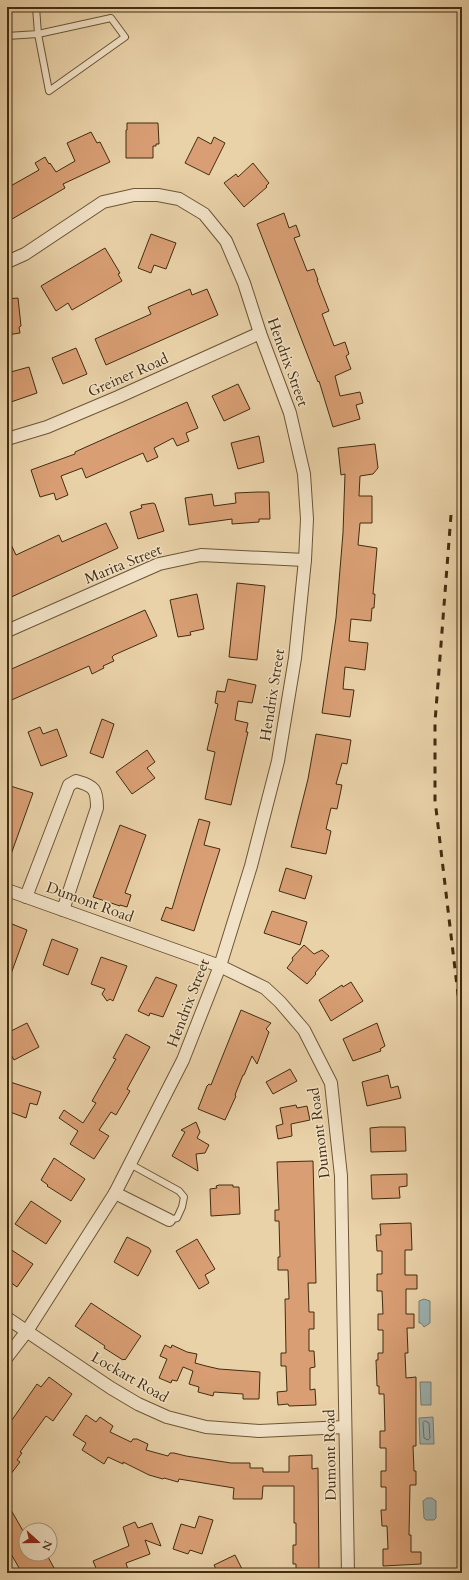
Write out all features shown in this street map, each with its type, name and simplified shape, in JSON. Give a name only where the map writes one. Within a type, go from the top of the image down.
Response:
[{"type":"street","name":"Hendrix Street","points":[[7,262],[24,254],[103,202],[134,195],[158,195],[179,199],[204,214],[226,241],[244,283],[260,333],[290,414],[304,474],[307,520],[305,560],[295,658],[278,761],[251,866],[220,966],[183,1060],[115,1193],[27,1331],[7,1357]]},
{"type":"street","name":"Greiner Road","points":[[7,439],[46,427],[118,397],[260,333]]},
{"type":"street","name":"Marita Street","points":[[7,631],[159,564],[201,555],[305,560]]},
{"type":"street","points":[[26,897],[69,785],[76,781],[89,784],[97,795],[97,808],[63,910]]},
{"type":"street","name":"Dumont Road","points":[[7,890],[220,966],[265,988],[280,1002],[304,1030],[331,1082],[341,1176],[348,1573]]},
{"type":"street","points":[[115,1193],[169,1220]]},
{"type":"street","name":"Lockart Road","points":[[7,1318],[111,1388],[138,1404],[167,1417],[206,1427],[259,1431],[345,1427]]},
{"type":"lane","points":[[7,36],[38,34],[111,18],[125,36],[49,91],[38,34],[36,7]]},
{"type":"lane","points":[[130,1164],[179,1191],[184,1197],[182,1207],[177,1218],[169,1220]]},
{"type":"water","points":[[424,1299],[430,1301],[430,1323],[424,1327],[421,1323],[419,1323],[419,1301]]},
{"type":"water","points":[[420,1382],[431,1382],[431,1405],[421,1405]]},
{"type":"water","points":[[433,1417],[434,1444],[420,1444],[419,1418]]},
{"type":"water","points":[[427,1498],[432,1498],[436,1501],[436,1518],[434,1520],[426,1520],[424,1518],[423,1501]]},
{"type":"building","points":[[127,123],[158,123],[159,144],[153,146],[153,158],[126,158]]},
{"type":"building","points":[[91,132],[97,143],[100,142],[110,162],[63,184],[65,188],[7,222],[7,188],[39,170],[35,163],[45,157],[56,172],[75,161],[67,143]]},
{"type":"building","points":[[198,137],[211,144],[214,137],[225,143],[209,175],[185,163]]},
{"type":"building","points":[[253,163],[269,183],[266,186],[267,187],[244,207],[224,183],[236,174],[238,177]]},
{"type":"building","points":[[284,213],[289,228],[296,225],[300,236],[294,238],[307,271],[314,269],[329,311],[322,314],[334,346],[345,342],[349,354],[346,356],[351,369],[335,376],[340,396],[360,392],[363,403],[356,405],[360,419],[333,427],[319,381],[318,382],[257,224]]},
{"type":"building","points":[[151,234],[176,243],[166,269],[154,265],[151,273],[138,268]]},
{"type":"building","points":[[105,248],[120,273],[118,274],[122,281],[72,310],[68,303],[56,311],[41,286]]},
{"type":"building","points":[[190,289],[192,295],[207,289],[218,315],[106,365],[95,339],[151,314],[148,307]]},
{"type":"building","points":[[18,298],[21,326],[19,327],[20,333],[7,335],[7,299]]},
{"type":"building","points":[[76,348],[87,374],[63,384],[52,358]]},
{"type":"building","points":[[29,367],[37,393],[11,402],[7,388],[7,373]]},
{"type":"building","points":[[238,384],[250,409],[224,421],[212,396]]},
{"type":"building","points":[[187,402],[198,428],[186,433],[189,441],[177,446],[173,438],[154,448],[158,457],[147,462],[143,453],[86,478],[82,468],[61,476],[68,495],[56,500],[54,493],[40,497],[31,470],[75,454],[75,452]]},
{"type":"building","points":[[259,436],[264,462],[238,469],[231,443]]},
{"type":"building","points":[[375,444],[378,468],[373,474],[360,476],[359,496],[372,496],[372,523],[360,523],[358,545],[377,548],[373,594],[375,594],[374,608],[372,608],[371,621],[351,619],[349,641],[368,643],[365,670],[345,667],[343,689],[354,690],[350,717],[322,713],[336,618],[343,533],[345,474],[341,475],[338,448]]},
{"type":"building","points":[[269,492],[270,519],[259,519],[259,522],[232,524],[232,519],[189,525],[185,498],[212,494],[214,506],[236,503],[235,493]]},
{"type":"building","points":[[155,504],[164,531],[138,539],[130,512],[142,508],[141,505]]},
{"type":"building","points":[[106,523],[118,548],[7,599],[7,536],[16,555],[59,535],[62,542]]},
{"type":"building","points":[[237,583],[265,586],[257,660],[229,657]]},
{"type":"building","points":[[197,594],[204,629],[190,632],[191,635],[178,637],[170,600]]},
{"type":"building","points":[[145,610],[157,636],[114,655],[112,657],[114,661],[103,666],[104,668],[92,674],[89,666],[7,702],[7,671]]},
{"type":"building","points":[[228,679],[256,685],[252,703],[238,701],[235,720],[248,723],[246,732],[248,732],[231,805],[205,799],[215,752],[207,750],[218,704],[215,703],[217,691],[225,692]]},
{"type":"building","points":[[102,719],[114,724],[103,758],[90,753]]},
{"type":"building","points":[[40,727],[43,734],[57,729],[67,756],[41,766],[28,732]]},
{"type":"building","points":[[316,734],[351,740],[347,764],[342,763],[336,784],[342,785],[337,809],[331,808],[326,829],[331,831],[326,854],[291,847],[308,779]]},
{"type":"building","points":[[147,750],[155,762],[147,768],[155,778],[132,794],[116,772]]},
{"type":"building","points":[[7,785],[33,793],[9,860],[7,859]]},
{"type":"building","points":[[199,819],[210,822],[204,845],[220,849],[194,931],[161,920],[166,907],[172,909]]},
{"type":"building","points":[[120,825],[146,835],[125,893],[131,895],[127,907],[93,897]]},
{"type":"building","points":[[286,868],[312,876],[305,899],[279,891]]},
{"type":"building","points":[[272,911],[307,922],[300,945],[264,933]]},
{"type":"building","points":[[7,922],[27,930],[8,982],[7,982]]},
{"type":"building","points":[[52,939],[78,949],[68,975],[43,965]]},
{"type":"building","points":[[304,945],[314,954],[322,950],[329,956],[307,984],[287,968],[293,960],[292,958]]},
{"type":"building","points":[[101,957],[127,966],[113,1001],[110,999],[107,1001],[102,994],[105,989],[91,984]]},
{"type":"building","points":[[156,977],[177,985],[163,1017],[150,1013],[149,1016],[138,1011]]},
{"type":"building","points":[[351,982],[363,1001],[331,1021],[319,1000],[342,985],[343,987]]},
{"type":"building","points":[[241,1010],[271,1023],[266,1029],[269,1032],[257,1064],[252,1056],[225,1120],[198,1109],[207,1086],[209,1084],[211,1085]]},
{"type":"building","points":[[27,1023],[39,1047],[14,1060],[7,1047],[7,1033]]},
{"type":"building","points":[[377,1023],[385,1046],[380,1049],[381,1051],[353,1061],[343,1039]]},
{"type":"building","points":[[126,1034],[150,1047],[127,1089],[130,1091],[116,1115],[111,1112],[99,1130],[109,1136],[94,1159],[70,1144],[78,1131],[59,1118],[64,1110],[83,1123],[96,1103],[92,1101],[116,1059],[113,1058]]},
{"type":"building","points":[[290,1069],[297,1081],[273,1094],[266,1082]]},
{"type":"building","points":[[388,1075],[391,1088],[398,1086],[401,1098],[367,1106],[362,1082]]},
{"type":"building","points":[[7,1081],[41,1092],[37,1105],[30,1103],[26,1118],[10,1112],[10,1110],[7,1109]]},
{"type":"building","points":[[296,1105],[297,1108],[307,1106],[310,1120],[291,1124],[292,1136],[278,1139],[276,1126],[283,1124],[280,1108]]},
{"type":"building","points":[[196,1122],[200,1132],[197,1138],[209,1145],[205,1153],[196,1154],[198,1171],[172,1156],[185,1132],[181,1130]]},
{"type":"building","points":[[405,1127],[406,1151],[371,1152],[370,1128]]},
{"type":"building","points":[[54,1158],[85,1179],[71,1201],[47,1186],[48,1185],[41,1180]]},
{"type":"building","points":[[313,1161],[316,1283],[308,1283],[309,1312],[314,1312],[314,1329],[309,1329],[309,1351],[314,1351],[315,1367],[310,1368],[310,1390],[315,1389],[316,1405],[278,1405],[277,1392],[287,1391],[286,1366],[281,1366],[281,1353],[286,1353],[285,1299],[289,1299],[288,1270],[278,1270],[278,1257],[280,1257],[279,1221],[275,1221],[275,1210],[279,1210],[277,1162]]},
{"type":"building","points":[[407,1174],[407,1186],[399,1187],[400,1198],[372,1199],[371,1175]]},
{"type":"building","points":[[233,1185],[233,1187],[239,1187],[240,1214],[211,1216],[210,1189],[217,1188],[216,1186]]},
{"type":"building","points":[[31,1201],[61,1221],[46,1244],[15,1224]]},
{"type":"building","points":[[411,1223],[412,1250],[405,1250],[405,1275],[417,1275],[417,1289],[406,1289],[406,1314],[414,1314],[414,1328],[407,1328],[408,1353],[405,1353],[406,1378],[416,1377],[416,1446],[413,1446],[416,1485],[410,1485],[409,1535],[411,1535],[411,1552],[421,1552],[421,1564],[383,1566],[383,1549],[388,1549],[387,1526],[382,1526],[381,1510],[386,1510],[386,1487],[381,1487],[381,1471],[386,1471],[386,1448],[380,1448],[380,1431],[385,1431],[384,1394],[379,1394],[379,1386],[377,1386],[376,1360],[378,1360],[378,1353],[383,1353],[383,1330],[378,1330],[378,1314],[383,1314],[382,1291],[377,1291],[377,1274],[382,1274],[382,1251],[377,1251],[376,1235],[381,1235],[380,1224]]},
{"type":"building","points":[[127,1237],[149,1248],[151,1251],[138,1276],[114,1262]]},
{"type":"building","points":[[197,1239],[215,1269],[205,1275],[209,1283],[199,1289],[176,1251]]},
{"type":"building","points":[[7,1247],[33,1264],[17,1287],[7,1280]]},
{"type":"building","points":[[91,1303],[141,1336],[125,1360],[104,1348],[105,1346],[75,1326]]},
{"type":"building","points":[[165,1345],[171,1348],[172,1345],[187,1352],[197,1354],[195,1363],[219,1369],[260,1372],[259,1399],[243,1399],[243,1394],[214,1392],[213,1396],[198,1392],[199,1387],[189,1384],[193,1371],[183,1367],[177,1381],[172,1380],[171,1383],[159,1378],[167,1359],[160,1356]]},
{"type":"building","points":[[49,1377],[72,1394],[53,1421],[46,1416],[20,1452],[22,1453],[17,1460],[20,1462],[7,1479],[7,1427],[37,1384],[41,1387]]},
{"type":"building","points":[[86,1415],[96,1422],[100,1417],[113,1426],[110,1432],[131,1442],[133,1439],[137,1439],[148,1444],[146,1450],[168,1456],[170,1453],[174,1453],[231,1463],[250,1463],[250,1468],[263,1468],[263,1472],[289,1472],[289,1456],[312,1455],[312,1469],[318,1468],[319,1573],[296,1573],[296,1564],[293,1564],[293,1545],[296,1545],[296,1523],[294,1523],[294,1486],[263,1486],[262,1499],[233,1499],[234,1488],[179,1479],[178,1482],[163,1479],[149,1475],[123,1462],[123,1464],[108,1457],[104,1464],[82,1450],[86,1443],[73,1435]]},
{"type":"building","points":[[7,1503],[18,1522],[18,1562],[51,1562],[54,1568],[44,1573],[22,1573],[7,1547]]},
{"type":"building","points":[[199,1516],[213,1520],[202,1554],[190,1550],[188,1554],[173,1549],[181,1524],[195,1528]]},
{"type":"building","points":[[135,1522],[138,1528],[152,1523],[161,1546],[145,1540],[150,1554],[126,1563],[129,1573],[98,1573],[93,1561],[129,1546],[123,1527]]},
{"type":"building","points":[[235,1555],[244,1573],[218,1573],[214,1565]]},
{"type":"railway","points":[[451,515],[435,722],[435,800],[462,1028]]}]
